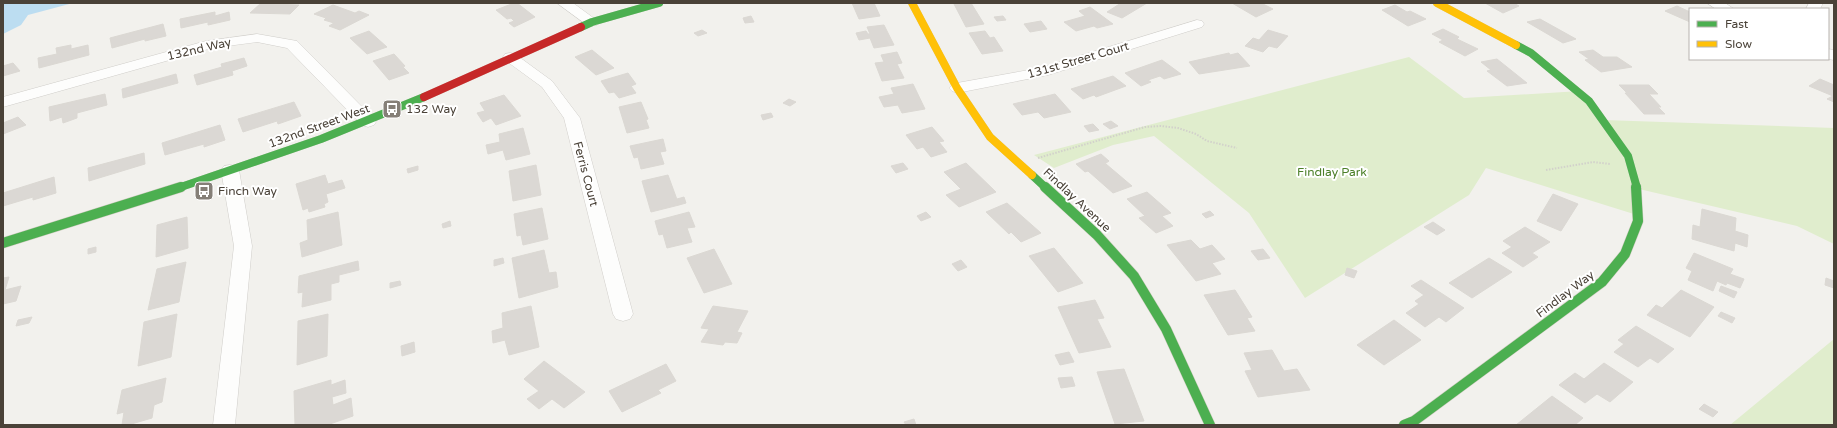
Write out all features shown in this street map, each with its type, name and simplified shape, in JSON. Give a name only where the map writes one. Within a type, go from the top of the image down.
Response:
[{"type":"street","points":[[564,3],[592,22]]},
{"type":"street","name":"132nd Street West","points":[[3,243],[230,170],[368,122],[510,57],[592,22],[659,3]]},
{"type":"street","name":"Findlay Avenue","points":[[912,3],[958,88],[990,137],[1097,235],[1134,276],[1166,329],[1210,425]]},
{"type":"street","name":"Findlay Way","points":[[1404,425],[1414,421],[1602,282],[1625,254],[1638,221],[1637,190],[1628,156],[1589,101],[1531,53],[1487,28],[1437,3]]},
{"type":"street","points":[[1714,3],[1725,8]]},
{"type":"street","name":"131st Street Court","points":[[958,88],[1043,72],[1197,24]]},
{"type":"street","name":"132nd Way","points":[[3,102],[211,44],[257,38],[292,44],[368,122]]},
{"type":"street","name":"Ferris Court","points":[[510,57],[547,84],[572,118],[623,314]]},
{"type":"street","points":[[224,425],[243,246],[230,170]]},
{"type":"path","points":[[1021,164],[1078,145],[1145,127],[1161,126],[1178,128],[1196,134],[1207,141],[1237,148]]},
{"type":"path","points":[[1546,170],[1593,162],[1610,164]]},
{"type":"green space","name":"Findlay Park","points":[[1409,57],[1464,98],[1580,91],[1604,120],[1834,128],[1834,244],[1797,226],[1639,189],[1637,215],[1486,168],[1469,195],[1305,298],[1249,213],[1154,136],[1113,145],[1054,168],[1034,155]]},
{"type":"green space","points":[[1834,339],[1834,425],[1730,425]]},
{"type":"water","points":[[3,3],[73,3],[28,15],[21,25],[3,34]]},
{"type":"building","points":[[261,3],[299,5],[290,14],[250,13]]},
{"type":"building","points":[[517,3],[535,17],[514,27],[509,23],[514,21],[511,18],[507,19],[496,10]]},
{"type":"building","points":[[852,3],[874,3],[880,16],[859,19]]},
{"type":"building","points":[[971,3],[984,24],[966,27],[954,4]]},
{"type":"building","points":[[1121,3],[1147,3],[1122,18],[1107,12]]},
{"type":"building","points":[[1232,3],[1261,3],[1273,9],[1256,17]]},
{"type":"building","points":[[1485,3],[1514,3],[1519,6],[1503,13]]},
{"type":"building","points":[[333,5],[355,13],[359,11],[369,15],[340,30],[329,26],[334,23],[324,20],[326,18],[314,14]]},
{"type":"building","points":[[1395,5],[1407,12],[1410,11],[1426,19],[1408,26],[1382,10]]},
{"type":"building","points":[[1677,6],[1689,12],[1689,22],[1665,11]]},
{"type":"building","points":[[1090,7],[1113,24],[1097,28],[1094,26],[1076,31],[1064,22],[1085,16],[1079,11]]},
{"type":"building","points":[[215,12],[215,16],[229,12],[230,20],[208,25],[208,22],[181,28],[180,19]]},
{"type":"building","points":[[751,16],[754,22],[745,23],[743,18]]},
{"type":"building","points":[[1003,16],[1006,20],[997,21],[994,17]]},
{"type":"building","points":[[1540,19],[1576,39],[1563,43],[1527,22]]},
{"type":"building","points":[[1041,21],[1047,29],[1030,32],[1024,24]]},
{"type":"building","points":[[163,24],[166,36],[145,41],[145,39],[112,48],[110,38]]},
{"type":"building","points":[[884,25],[894,45],[874,48],[870,38],[859,40],[856,33],[866,31],[870,34],[867,27]]},
{"type":"building","points":[[1443,29],[1459,37],[1457,39],[1478,49],[1465,56],[1439,42],[1443,40],[1432,34]]},
{"type":"building","points":[[702,30],[707,33],[698,36],[694,33]]},
{"type":"building","points":[[1268,30],[1288,36],[1277,48],[1269,46],[1263,52],[1245,46],[1253,38],[1259,40]]},
{"type":"building","points":[[369,31],[387,47],[367,54],[350,38]]},
{"type":"building","points":[[985,31],[990,38],[994,37],[1003,51],[982,54],[969,33]]},
{"type":"building","points":[[71,45],[71,49],[88,45],[89,55],[39,68],[38,58],[57,54],[56,48]]},
{"type":"building","points":[[592,50],[614,68],[596,75],[575,57]]},
{"type":"building","points":[[1593,50],[1603,57],[1617,57],[1632,67],[1601,72],[1585,60],[1589,59],[1579,52]]},
{"type":"building","points":[[897,52],[902,63],[897,64],[904,78],[882,81],[875,63],[884,62],[881,55]]},
{"type":"building","points":[[1229,53],[1230,55],[1238,53],[1250,66],[1199,74],[1189,62]]},
{"type":"building","points":[[394,54],[409,73],[389,80],[373,61]]},
{"type":"building","points":[[244,58],[247,66],[232,71],[233,75],[197,85],[194,75],[222,67],[221,64]]},
{"type":"building","points":[[1497,59],[1527,83],[1507,86],[1487,71],[1491,70],[1481,62]]},
{"type":"building","points":[[1162,60],[1181,74],[1164,79],[1160,76],[1148,80],[1151,82],[1141,86],[1125,73]]},
{"type":"building","points":[[13,63],[20,71],[3,76],[3,66]]},
{"type":"building","points":[[628,73],[636,84],[631,86],[636,93],[619,98],[614,92],[609,93],[601,81]]},
{"type":"building","points":[[176,74],[178,83],[123,98],[122,89]]},
{"type":"building","points":[[1113,76],[1126,86],[1096,97],[1094,95],[1083,99],[1071,89]]},
{"type":"building","points":[[1820,79],[1834,85],[1834,102],[1827,99],[1833,96],[1809,86]]},
{"type":"building","points":[[913,84],[925,109],[902,113],[898,105],[884,107],[879,97],[894,94],[891,88]]},
{"type":"building","points":[[1619,85],[1649,85],[1658,94],[1649,94],[1661,107],[1658,107],[1665,114],[1644,114]]},
{"type":"building","points":[[105,94],[107,105],[77,113],[77,118],[63,123],[62,117],[50,121],[49,107]]},
{"type":"building","points":[[1055,94],[1071,112],[1044,118],[1038,112],[1022,115],[1013,104]]},
{"type":"building","points":[[504,95],[521,116],[496,125],[491,118],[483,122],[477,113],[485,111],[480,103]]},
{"type":"building","points":[[789,99],[796,102],[790,106],[783,103]]},
{"type":"building","points":[[294,102],[301,116],[278,124],[277,121],[243,132],[238,119]]},
{"type":"building","points":[[641,102],[648,119],[646,120],[649,128],[627,133],[619,107]]},
{"type":"building","points":[[771,113],[773,117],[763,120],[761,115]]},
{"type":"building","points":[[18,117],[26,125],[3,134],[3,123]]},
{"type":"building","points":[[1111,121],[1118,126],[1110,129],[1103,124]]},
{"type":"building","points":[[1093,124],[1099,130],[1089,132],[1084,126]]},
{"type":"building","points":[[220,125],[225,140],[204,147],[204,144],[165,155],[162,143]]},
{"type":"building","points":[[932,127],[944,141],[939,142],[947,152],[931,157],[923,147],[917,149],[906,135]]},
{"type":"building","points":[[523,128],[530,154],[506,160],[503,150],[488,154],[486,145],[500,142],[499,134]]},
{"type":"building","points":[[663,139],[666,151],[660,152],[664,164],[641,169],[638,157],[634,158],[630,146]]},
{"type":"building","points":[[144,153],[145,164],[89,181],[88,168]]},
{"type":"building","points":[[1101,154],[1109,161],[1103,165],[1106,164],[1132,186],[1113,193],[1088,171],[1085,172],[1076,164]]},
{"type":"building","points":[[903,163],[908,169],[896,173],[891,166]]},
{"type":"building","points":[[966,163],[996,192],[959,207],[946,195],[961,189],[944,172]]},
{"type":"building","points":[[536,165],[541,195],[513,201],[509,171]]},
{"type":"building","points":[[418,166],[418,170],[408,173],[407,169]]},
{"type":"building","points":[[325,175],[328,184],[342,180],[345,188],[326,194],[328,202],[324,204],[325,207],[309,212],[308,208],[303,210],[296,184]]},
{"type":"building","points":[[668,175],[679,205],[651,212],[642,181]]},
{"type":"building","points":[[54,177],[56,193],[33,200],[33,197],[3,206],[3,193]]},
{"type":"building","points":[[1147,192],[1171,213],[1162,216],[1173,226],[1156,233],[1139,218],[1145,216],[1127,199]]},
{"type":"building","points":[[1553,194],[1578,204],[1561,231],[1537,221]]},
{"type":"building","points":[[684,197],[686,203],[679,205],[677,199]]},
{"type":"building","points":[[1007,203],[1041,233],[1021,242],[1011,232],[1009,234],[986,212]]},
{"type":"building","points":[[542,208],[548,239],[523,245],[521,235],[517,236],[514,214]]},
{"type":"building","points":[[1702,209],[1736,218],[1735,231],[1748,235],[1747,247],[1735,243],[1734,251],[1692,239],[1693,225],[1700,227]]},
{"type":"building","points":[[1210,211],[1214,215],[1206,218],[1202,214]]},
{"type":"building","points":[[338,212],[342,245],[302,257],[300,243],[308,240],[307,220]]},
{"type":"building","points":[[689,212],[695,227],[687,228],[692,242],[667,248],[663,234],[659,235],[655,221]]},
{"type":"building","points":[[926,212],[931,217],[921,221],[917,216]]},
{"type":"building","points":[[187,217],[188,248],[156,257],[157,225]]},
{"type":"building","points":[[450,221],[451,226],[443,228],[442,224]]},
{"type":"building","points":[[1433,222],[1445,230],[1437,235],[1424,227]]},
{"type":"building","points":[[1525,227],[1550,242],[1532,253],[1538,257],[1523,267],[1502,253],[1512,247],[1503,241]]},
{"type":"building","points":[[1191,240],[1200,249],[1212,245],[1225,259],[1212,263],[1221,274],[1196,281],[1167,245]]},
{"type":"building","points":[[96,247],[96,252],[88,254],[88,249]]},
{"type":"building","points":[[1054,248],[1083,283],[1058,292],[1029,256]]},
{"type":"building","points":[[714,249],[732,284],[704,293],[687,258]]},
{"type":"building","points":[[1263,249],[1270,258],[1258,260],[1251,251]]},
{"type":"building","points":[[544,250],[549,273],[556,272],[558,287],[519,298],[512,258]]},
{"type":"building","points":[[1694,253],[1733,269],[1730,274],[1744,279],[1740,288],[1727,283],[1726,285],[1717,281],[1713,291],[1688,280],[1692,271],[1686,268]]},
{"type":"building","points":[[503,258],[504,263],[494,266],[494,260]]},
{"type":"building","points":[[1489,258],[1512,272],[1472,298],[1449,283]]},
{"type":"building","points":[[961,260],[967,267],[958,271],[952,264]]},
{"type":"building","points":[[358,261],[359,270],[339,275],[339,282],[331,284],[331,300],[302,307],[303,292],[298,293],[299,276]]},
{"type":"building","points":[[186,262],[179,302],[148,310],[157,269]]},
{"type":"building","points":[[1347,268],[1357,271],[1354,278],[1345,275]]},
{"type":"building","points":[[9,277],[5,290],[21,286],[16,301],[3,304],[3,278]]},
{"type":"building","points":[[1826,278],[1834,281],[1834,288],[1825,285]]},
{"type":"building","points":[[1421,280],[1464,308],[1446,322],[1439,317],[1425,327],[1406,313],[1419,304],[1415,301],[1424,295],[1411,286]]},
{"type":"building","points":[[400,281],[401,285],[390,288],[390,283]]},
{"type":"building","points":[[1721,286],[1737,292],[1734,298],[1719,291]]},
{"type":"building","points":[[1235,290],[1252,317],[1247,318],[1255,331],[1228,335],[1204,295]]},
{"type":"building","points":[[1681,290],[1714,307],[1690,337],[1647,315],[1656,305],[1662,308]]},
{"type":"building","points":[[1095,300],[1104,318],[1097,319],[1111,347],[1079,353],[1058,307]]},
{"type":"building","points":[[531,306],[539,347],[509,355],[505,340],[493,343],[492,331],[503,328],[502,313]]},
{"type":"building","points":[[713,306],[748,311],[737,332],[742,333],[737,343],[725,342],[723,345],[701,342],[709,329],[701,328]]},
{"type":"building","points":[[1721,312],[1735,318],[1732,323],[1718,316]]},
{"type":"building","points":[[177,314],[171,357],[138,366],[144,322]]},
{"type":"building","points":[[328,314],[327,356],[297,365],[298,321]]},
{"type":"building","points":[[32,317],[29,323],[16,326],[18,320]]},
{"type":"building","points":[[1394,320],[1421,340],[1384,365],[1357,345]]},
{"type":"building","points":[[1636,326],[1674,349],[1658,363],[1650,358],[1638,367],[1614,352],[1624,344],[1618,340]]},
{"type":"building","points":[[414,342],[415,352],[402,356],[401,346]]},
{"type":"building","points":[[1272,350],[1284,371],[1297,369],[1310,390],[1258,397],[1245,371],[1252,370],[1244,353]]},
{"type":"building","points":[[1069,352],[1074,362],[1060,365],[1055,355]]},
{"type":"building","points":[[544,361],[585,392],[564,408],[552,399],[539,409],[527,399],[539,391],[524,379]]},
{"type":"building","points":[[1604,363],[1633,382],[1610,402],[1597,394],[1585,403],[1559,385],[1575,373],[1584,379]]},
{"type":"building","points":[[666,364],[676,381],[658,390],[661,393],[622,412],[609,391]]},
{"type":"building","points":[[1124,369],[1144,421],[1115,424],[1097,372]]},
{"type":"building","points":[[1072,377],[1075,386],[1061,388],[1058,378]]},
{"type":"building","points":[[166,378],[162,402],[154,405],[152,418],[128,425],[122,425],[124,412],[117,414],[122,390]]},
{"type":"building","points":[[331,380],[331,385],[345,380],[346,393],[332,397],[333,405],[351,398],[353,416],[327,425],[295,425],[294,391]]},
{"type":"building","points":[[1552,396],[1583,418],[1575,425],[1516,425]]},
{"type":"building","points":[[1704,404],[1718,412],[1713,417],[1699,409]]},
{"type":"building","points":[[914,419],[916,425],[906,425],[904,422]]},
{"type":"traffic: fast","points":[[581,27],[592,22],[659,3]]},
{"type":"traffic: fast","points":[[1404,425],[1414,421],[1602,282],[1625,254],[1638,221],[1637,190],[1628,156],[1589,101],[1531,53],[1516,45]]},
{"type":"traffic: fast","points":[[3,243],[268,158],[373,119],[424,97]]},
{"type":"traffic: fast","points":[[1032,175],[1097,235],[1134,276],[1166,329],[1210,425]]},
{"type":"traffic: slow","points":[[912,3],[957,88],[990,137],[1032,175]]},
{"type":"traffic: slow","points":[[1437,3],[1516,45]]},
{"type":"traffic: jam","points":[[424,97],[581,27]]},
{"type":"place","name":"132 Way","points":[[392,109]]},
{"type":"place","name":"Finch Way","points":[[204,191]]}]
